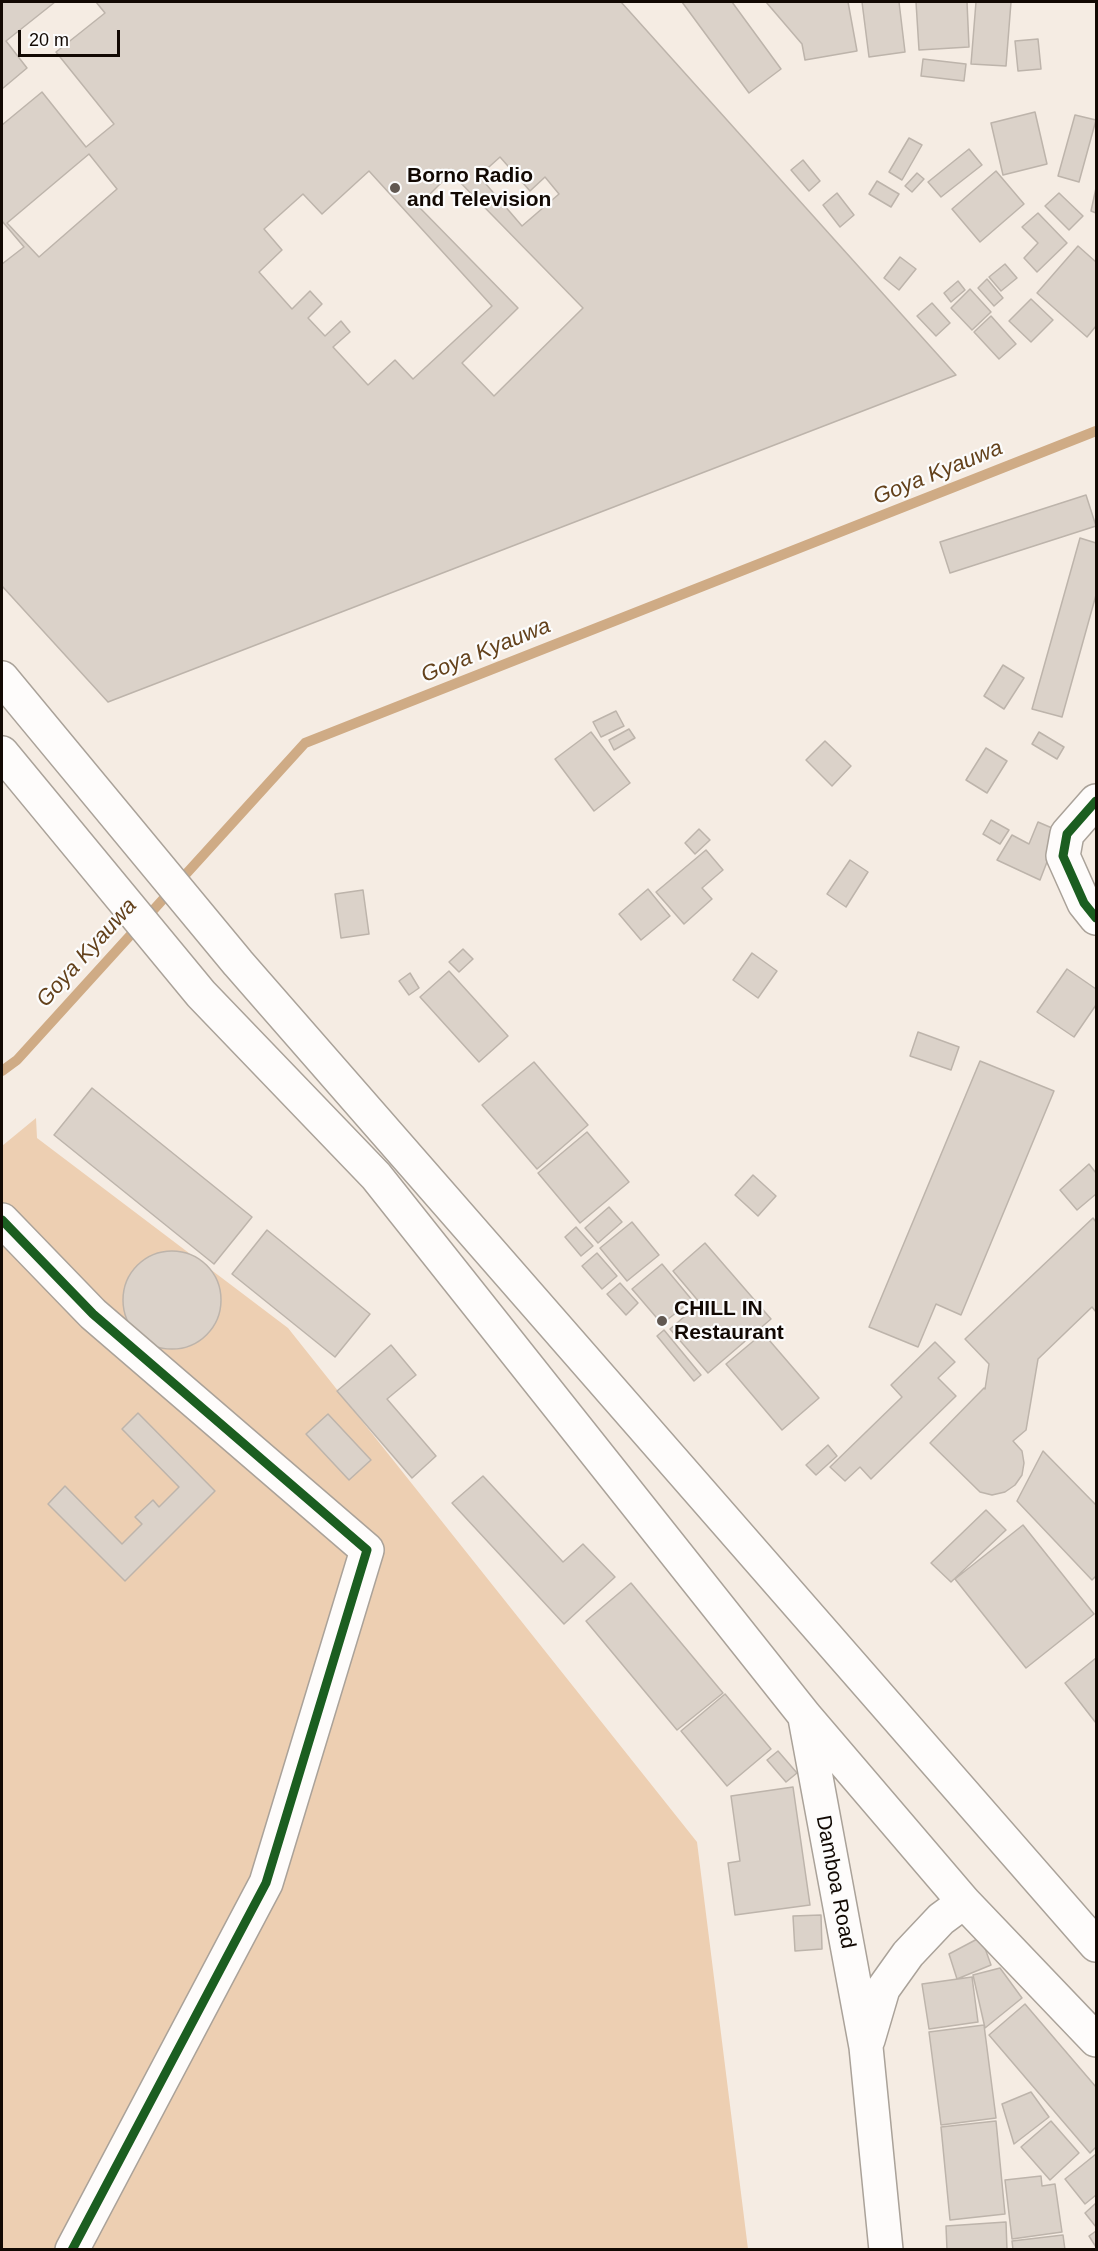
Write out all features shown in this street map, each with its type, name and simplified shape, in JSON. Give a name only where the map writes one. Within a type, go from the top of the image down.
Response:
[{"type":"main road","points":[[9,687],[238,963],[1096,1945]]},
{"type":"main road","points":[[2,753],[201,994],[376,1176],[804,1716],[964,1902],[1096,2040]]},
{"type":"main road","points":[[1096,801],[1067,834],[1063,856],[1083,903],[1096,918]]},
{"type":"main road","points":[[2,1220],[93,1314],[367,1550],[266,1883],[72,2250]]},
{"type":"main road","name":"Damboa Road","points":[[804,1716],[866,2047],[886,2250]]},
{"type":"main road","name":"Damboa Road","points":[[866,2047],[883,1989],[908,1954],[941,1919],[964,1902]]},
{"type":"shaded area","points":[[36,1118],[37,1138],[288,1328],[697,1842],[748,2249],[2,2250],[2,1146]]},
{"type":"building","name":"Borno Radio and Television","points":[[2,2],[621,2],[956,375],[108,702],[2,586]]},
{"type":"building","points":[[55,2],[96,2],[105,13],[56,52],[114,124],[86,147],[42,92],[2,125],[2,89],[27,68],[6,41]]},
{"type":"building","points":[[682,2],[732,2],[781,69],[749,93]]},
{"type":"building","points":[[766,2],[848,2],[857,51],[805,60],[802,44]]},
{"type":"building","points":[[862,2],[899,2],[905,52],[869,57]]},
{"type":"building","points":[[916,2],[967,2],[969,47],[919,50]]},
{"type":"building","points":[[976,2],[1011,2],[1006,66],[971,64]]},
{"type":"building","points":[[1038,39],[1041,69],[1018,71],[1015,41]]},
{"type":"building","points":[[923,59],[966,64],[964,81],[921,76]]},
{"type":"building","points":[[1035,112],[1047,164],[1003,175],[991,123]]},
{"type":"building","points":[[1075,115],[1096,120],[1079,182],[1058,176]]},
{"type":"building","points":[[909,138],[922,145],[902,180],[889,172]]},
{"type":"building","points":[[969,149],[982,165],[941,197],[928,182]]},
{"type":"building","points":[[89,154],[117,189],[39,257],[7,223]]},
{"type":"building","points":[[500,157],[530,191],[545,177],[559,194],[522,226],[479,176]]},
{"type":"building","points":[[803,160],[820,181],[809,191],[791,170]]},
{"type":"building","points":[[369,171],[492,306],[413,379],[395,360],[368,385],[333,347],[350,332],[341,321],[325,336],[308,318],[322,304],[310,291],[292,309],[259,272],[282,250],[264,229],[303,194],[322,214]]},
{"type":"building","points":[[996,171],[1024,204],[980,242],[952,209]]},
{"type":"building","points":[[451,173],[583,308],[494,396],[462,363],[518,308],[418,206]]},
{"type":"building","points":[[917,173],[924,179],[912,192],[905,186]]},
{"type":"building","points":[[877,181],[899,194],[891,207],[869,194]]},
{"type":"building","points":[[1096,188],[1096,213],[1091,211]]},
{"type":"building","points":[[837,193],[854,215],[840,227],[823,205]]},
{"type":"building","points":[[1059,193],[1083,216],[1069,230],[1045,206]]},
{"type":"building","points":[[1038,213],[1067,243],[1037,272],[1024,258],[1038,243],[1022,227]]},
{"type":"building","points":[[2,221],[24,247],[2,264]]},
{"type":"building","points":[[1078,246],[1096,262],[1096,326],[1087,337],[1037,293]]},
{"type":"building","points":[[900,257],[916,269],[899,290],[884,278]]},
{"type":"building","points":[[1005,264],[1017,278],[1001,291],[989,277]]},
{"type":"building","points":[[987,279],[1003,298],[994,306],[978,288]]},
{"type":"building","points":[[958,281],[965,290],[951,302],[944,293]]},
{"type":"building","points":[[970,289],[991,312],[972,330],[951,308]]},
{"type":"building","points":[[1031,299],[1053,320],[1031,342],[1009,321]]},
{"type":"building","points":[[932,303],[950,323],[936,336],[917,316]]},
{"type":"building","points":[[991,316],[1016,344],[999,359],[974,332]]},
{"type":"building","points":[[1086,495],[1096,526],[950,573],[940,542]]},
{"type":"building","points":[[1080,538],[1096,543],[1096,595],[1062,717],[1032,709]]},
{"type":"building","points":[[1003,665],[1024,678],[1004,709],[984,696]]},
{"type":"building","points":[[616,711],[624,726],[601,737],[593,722]]},
{"type":"building","points":[[629,729],[635,738],[614,750],[609,740]]},
{"type":"building","points":[[591,732],[630,783],[594,811],[555,759]]},
{"type":"building","points":[[1039,732],[1064,747],[1057,759],[1032,744]]},
{"type":"building","points":[[825,741],[851,766],[832,786],[806,760]]},
{"type":"building","points":[[986,748],[1007,761],[987,793],[966,780]]},
{"type":"building","points":[[991,820],[1009,830],[1000,844],[983,834]]},
{"type":"building","points":[[1038,822],[1059,831],[1040,880],[997,860],[1012,835],[1029,844]]},
{"type":"building","points":[[699,829],[710,840],[695,854],[685,843]]},
{"type":"building","points":[[706,850],[723,870],[702,888],[712,899],[684,924],[656,892]]},
{"type":"building","points":[[850,860],[868,872],[846,907],[827,894]]},
{"type":"building","points":[[648,889],[670,916],[641,940],[619,914]]},
{"type":"building","points":[[363,890],[369,934],[341,938],[335,894]]},
{"type":"building","points":[[463,949],[473,959],[459,972],[449,962]]},
{"type":"building","points":[[752,953],[777,971],[758,998],[733,980]]},
{"type":"building","points":[[1067,969],[1096,989],[1096,1005],[1074,1037],[1037,1012]]},
{"type":"building","points":[[449,971],[508,1036],[479,1062],[420,997]]},
{"type":"building","points":[[410,973],[419,988],[409,995],[399,981]]},
{"type":"building","points":[[918,1032],[959,1047],[951,1070],[910,1056]]},
{"type":"building","points":[[980,1061],[1054,1091],[961,1315],[936,1304],[918,1347],[869,1327]]},
{"type":"building","points":[[534,1062],[588,1125],[537,1169],[482,1105]]},
{"type":"building","points":[[92,1088],[252,1217],[214,1264],[54,1135]]},
{"type":"building","points":[[587,1132],[629,1182],[580,1223],[538,1173]]},
{"type":"building","points":[[1089,1164],[1096,1173],[1096,1194],[1077,1210],[1060,1190]]},
{"type":"building","points":[[753,1175],[776,1196],[758,1216],[735,1195]]},
{"type":"building","points":[[609,1207],[622,1222],[598,1243],[585,1228]]},
{"type":"building","points":[[1093,1218],[1096,1222],[1096,1312],[1092,1307],[1038,1359],[1026,1430],[1013,1441],[1022,1451],[1024,1463],[1022,1475],[1015,1485],[1005,1492],[992,1495],[980,1492],[930,1443],[985,1389],[989,1364],[965,1339]]},
{"type":"building","points":[[632,1222],[659,1255],[627,1281],[600,1248]]},
{"type":"building","points":[[576,1227],[593,1246],[581,1256],[565,1237]]},
{"type":"building","points":[[267,1230],[370,1314],[335,1357],[232,1274]]},
{"type":"building","points":[[705,1243],[771,1319],[708,1373],[670,1329],[700,1303],[673,1271]]},
{"type":"building","points":[[172,1251],[191,1255],[207,1265],[217,1281],[221,1300],[217,1319],[207,1335],[191,1345],[172,1349],[153,1345],[137,1335],[127,1319],[123,1300],[127,1281],[137,1265],[153,1255]]},
{"type":"building","points":[[597,1253],[617,1276],[602,1289],[582,1266]]},
{"type":"building","points":[[662,1264],[692,1300],[662,1324],[632,1289]]},
{"type":"building","points":[[620,1283],[638,1303],[626,1315],[607,1294]]},
{"type":"building","points":[[664,1330],[701,1375],[694,1381],[657,1336]]},
{"type":"building","points":[[763,1333],[819,1398],[782,1430],[726,1364]]},
{"type":"building","points":[[935,1342],[955,1362],[938,1378],[956,1396],[871,1479],[860,1467],[845,1481],[830,1467],[902,1397],[891,1385]]},
{"type":"building","points":[[391,1345],[416,1375],[387,1399],[436,1456],[412,1478],[337,1391]]},
{"type":"building","points":[[138,1413],[215,1491],[125,1581],[48,1504],[65,1486],[122,1544],[142,1524],[135,1517],[153,1500],[159,1507],[179,1487],[122,1429]]},
{"type":"building","points":[[328,1414],[371,1460],[349,1480],[306,1434]]},
{"type":"building","points":[[828,1445],[837,1456],[816,1475],[806,1465]]},
{"type":"building","points":[[1043,1451],[1096,1505],[1096,1576],[1092,1580],[1017,1501]]},
{"type":"building","points":[[483,1476],[563,1562],[583,1544],[615,1577],[564,1624],[452,1503]]},
{"type":"building","points":[[986,1510],[1006,1530],[951,1582],[931,1563]]},
{"type":"building","points":[[1023,1525],[1094,1614],[1026,1668],[955,1579]]},
{"type":"building","points":[[631,1583],[723,1693],[677,1730],[586,1621]]},
{"type":"building","points":[[1096,1658],[1096,1723],[1065,1683]]},
{"type":"building","points":[[725,1694],[771,1749],[727,1786],[681,1731]]},
{"type":"building","points":[[778,1751],[797,1773],[786,1782],[767,1760]]},
{"type":"building","points":[[793,1787],[810,1905],[735,1915],[728,1863],[740,1861],[731,1796]]},
{"type":"building","points":[[821,1915],[822,1949],[795,1951],[793,1916]]},
{"type":"building","points":[[981,1937],[991,1965],[957,1979],[949,1954]]},
{"type":"building","points":[[1000,1968],[1022,1998],[985,2028],[973,1975]]},
{"type":"building","points":[[972,1977],[978,2022],[929,2029],[922,1984]]},
{"type":"building","points":[[1025,2004],[1096,2087],[1096,2147],[1090,2153],[989,2035]]},
{"type":"building","points":[[984,2025],[996,2118],[941,2125],[929,2032]]},
{"type":"building","points":[[1031,2092],[1049,2117],[1014,2144],[1002,2104]]},
{"type":"building","points":[[996,2121],[1005,2214],[950,2220],[941,2127]]},
{"type":"building","points":[[1051,2121],[1079,2153],[1050,2180],[1021,2147]]},
{"type":"building","points":[[1096,2154],[1096,2195],[1085,2204],[1065,2179]]},
{"type":"building","points":[[1041,2176],[1042,2186],[1055,2184],[1062,2232],[1012,2239],[1005,2180]]},
{"type":"building","points":[[1096,2203],[1096,2227],[1085,2213]]},
{"type":"building","points":[[1006,2222],[1007,2250],[947,2250],[946,2226]]},
{"type":"building","points":[[1096,2231],[1096,2247],[1089,2236]]},
{"type":"building","points":[[1063,2235],[1065,2250],[1013,2250],[1012,2241]]},
{"type":"waterway","name":"Goya Kyauwa","points":[[2,1071],[17,1060],[305,743],[1096,431]]},
{"type":"cycle path","points":[[1096,801],[1067,834],[1063,856],[1084,903],[1096,918]]},
{"type":"cycle path","points":[[2,1220],[93,1314],[367,1550],[266,1883],[72,2250]]},
{"type":"place","name":"Borno Radio and Television","points":[[395,188]]},
{"type":"place","name":"CHILL IN Restaurant","points":[[662,1321]]}]
